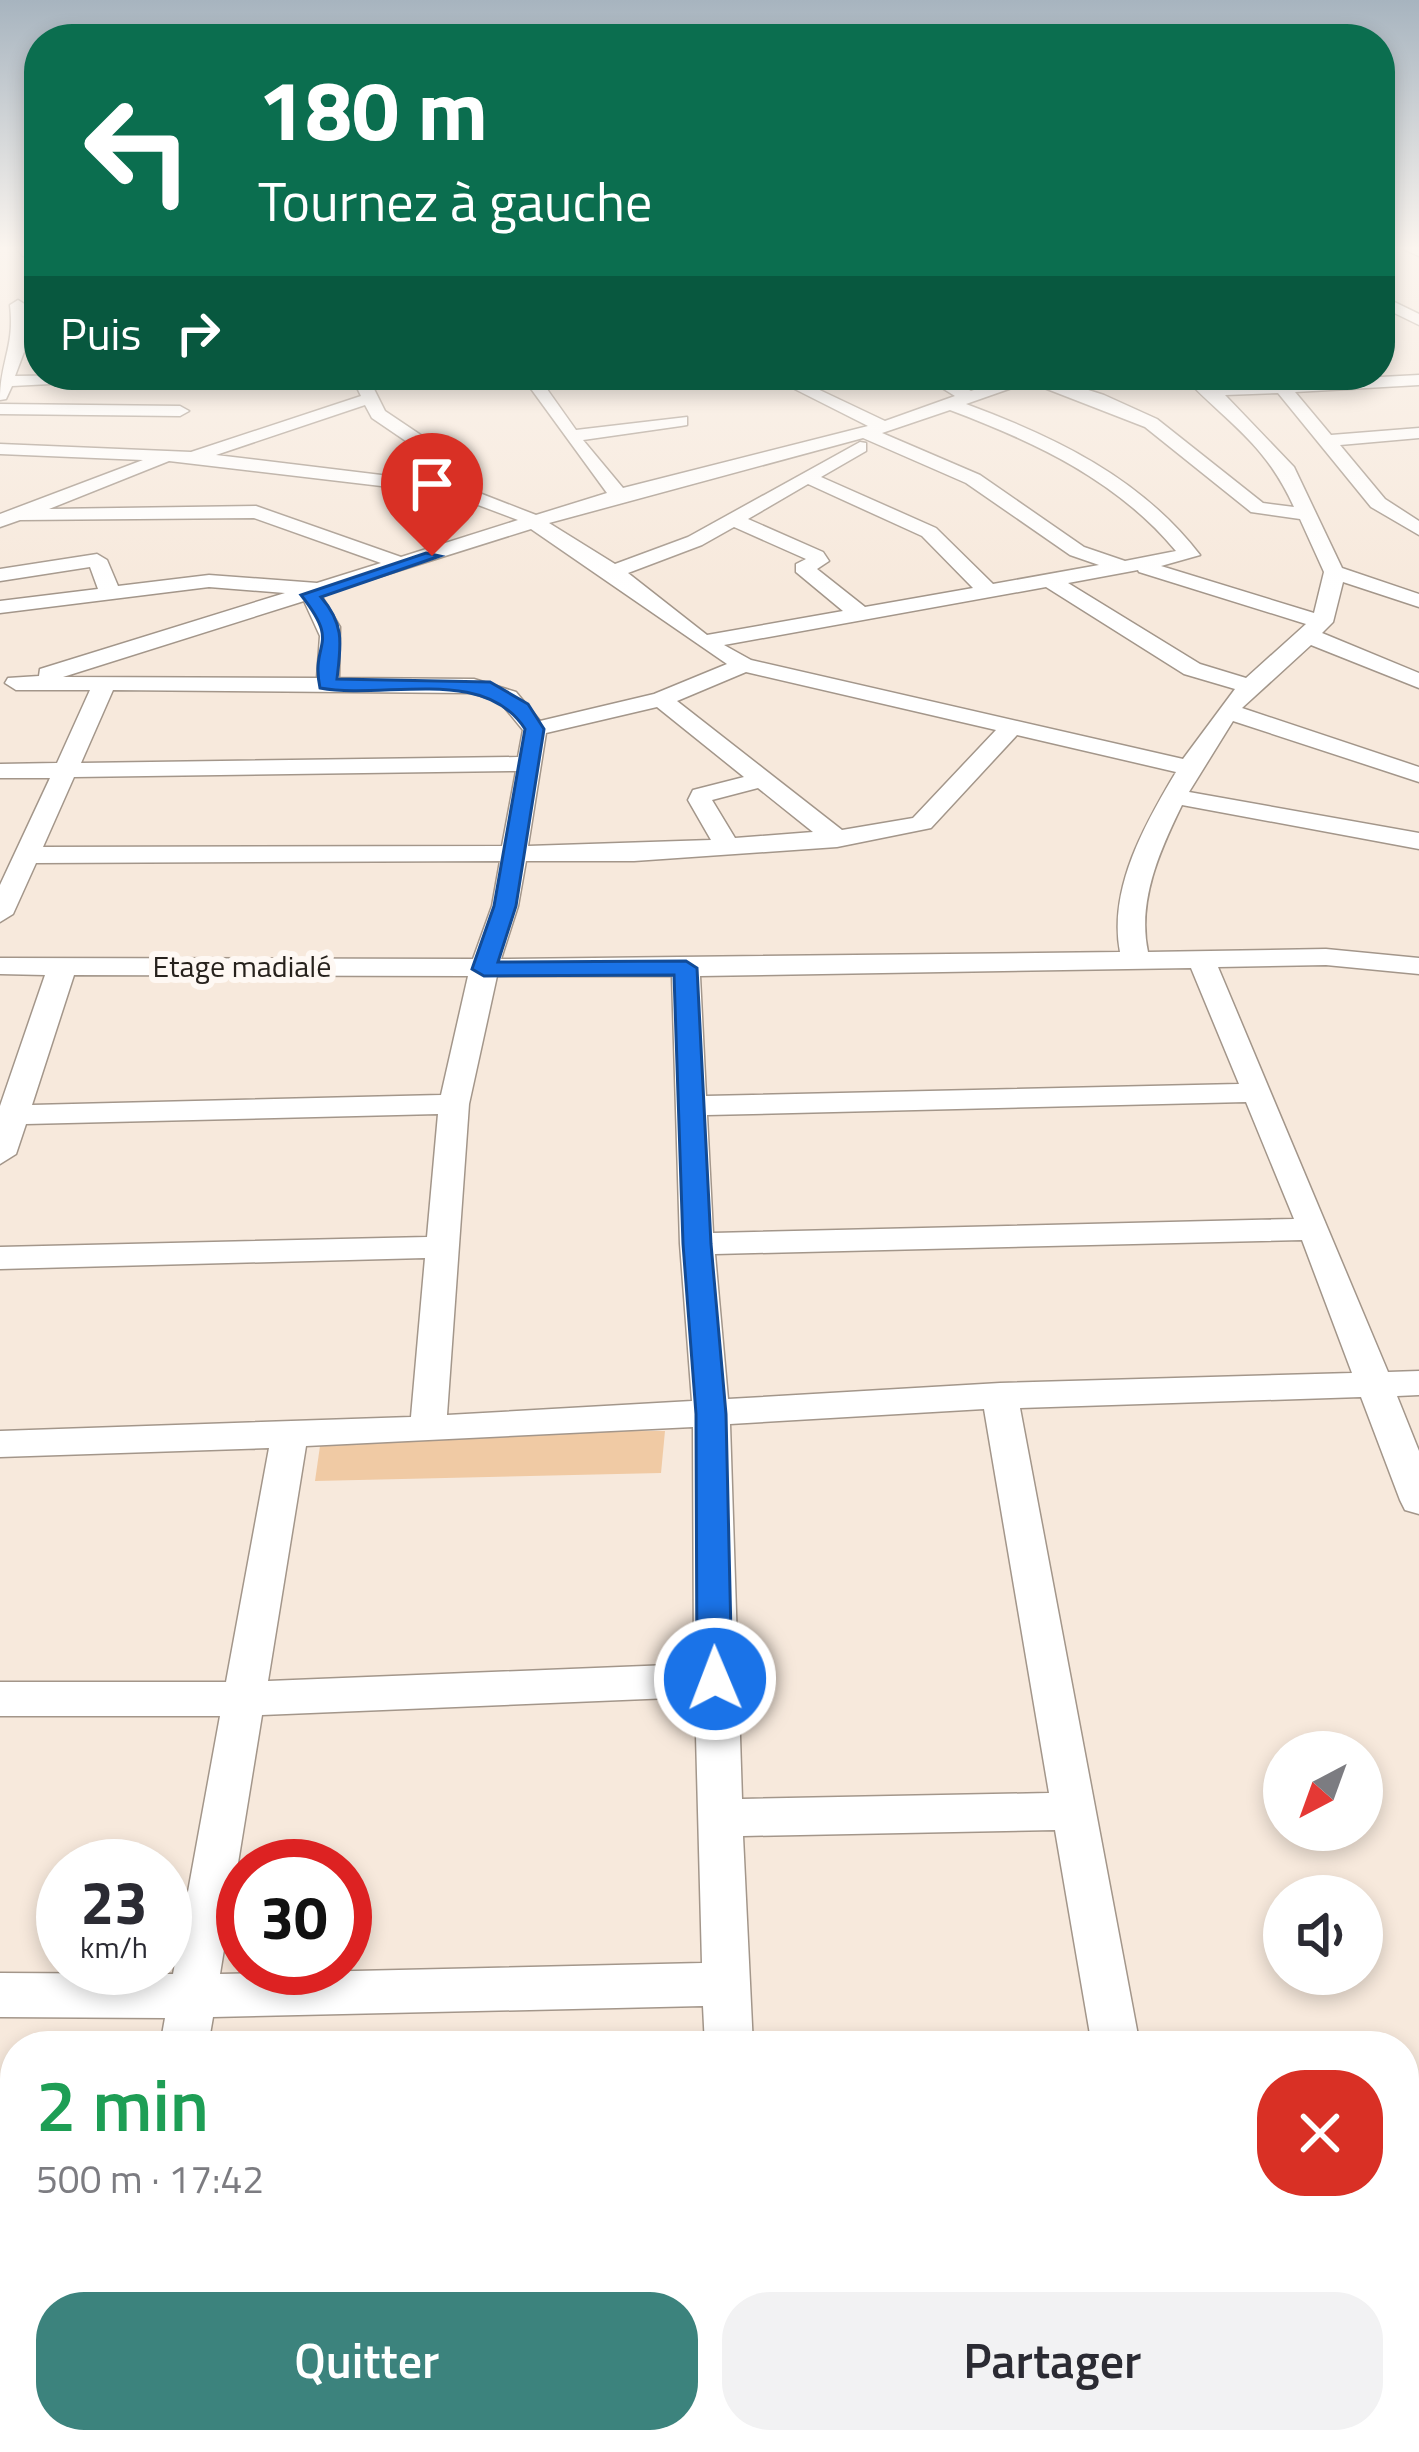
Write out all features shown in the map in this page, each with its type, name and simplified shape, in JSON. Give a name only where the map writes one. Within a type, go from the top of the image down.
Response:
[{"type":"street","points":[[365,390],[388,423],[455,466],[461,478],[452,490]]},
{"type":"street","points":[[540,390],[620,495]]},
{"type":"street","points":[[802,390],[973,479],[1077,551],[1317,629],[1419,681]]},
{"type":"street","points":[[703,642],[1190,555],[1135,502],[1082,461],[962,402],[947,390]]},
{"type":"street","points":[[8,685],[620,495],[876,432],[994,390]]},
{"type":"street","points":[[1072,390],[1151,424],[1258,508],[1306,514]]},
{"type":"street","points":[[1214,391],[1221,390]]},
{"type":"street","points":[[1282,390],[1319,448],[1386,509],[1419,529]]},
{"type":"street","points":[[1136,960],[1129,934],[1142,866],[1192,768],[1227,711],[1317,629],[1334,572],[1285,467],[1214,391]]},
{"type":"street","points":[[0,521],[261,430],[368,399]]},
{"type":"street","points":[[0,409],[181,411]]},
{"type":"street","points":[[572,436],[681,421]]},
{"type":"street","points":[[614,572],[695,541],[876,432]]},
{"type":"street","points":[[1273,451],[1419,433]]},
{"type":"street","points":[[0,449],[184,457],[452,490],[502,504],[614,572],[703,642],[744,665],[1192,768]]},
{"type":"street","points":[[805,476],[928,532],[987,590]]},
{"type":"street","points":[[0,503],[52,502]]},
{"type":"street","points":[[1386,509],[1419,504]]},
{"type":"street","points":[[22,515],[256,512],[405,565]]},
{"type":"street","points":[[732,518],[816,556],[819,561],[803,568],[859,612]]},
{"type":"street","points":[[0,575],[97,560],[109,590]]},
{"type":"street","points":[[1334,572],[1419,602]]},
{"type":"street","points":[[0,607],[109,590],[230,580],[317,592]]},
{"type":"street","points":[[1052,582],[1192,669],[1250,686]]},
{"type":"street","points":[[142,587],[160,641]]},
{"type":"street","points":[[317,592],[333,633],[327,684]]},
{"type":"street","points":[[535,729],[661,699],[744,665]]},
{"type":"street","points":[[8,685],[490,688],[521,708],[535,729],[516,852],[454,1104],[428,1429]]},
{"type":"street","points":[[0,914],[104,686]]},
{"type":"street","points":[[661,699],[837,838]]},
{"type":"street","points":[[1227,711],[1419,775]]},
{"type":"street","points":[[30,855],[634,853],[892,833],[922,823],[1010,729]]},
{"type":"street","points":[[0,771],[527,764]]},
{"type":"street","points":[[728,847],[700,800],[702,795],[765,778]]},
{"type":"street","points":[[1178,797],[1419,842]]},
{"type":"street","name":"Etage madialé","points":[[0,966],[686,968],[1326,957],[1419,966]]},
{"type":"street","points":[[1201,959],[1315,1229],[1419,1500]]},
{"type":"street","points":[[0,1154],[6,1115],[62,967]]},
{"type":"street","points":[[686,968],[697,1244],[711,1414],[729,2031]]},
{"type":"street","points":[[692,1106],[1254,1093]]},
{"type":"street","points":[[6,1115],[454,1104]]},
{"type":"street","points":[[697,1244],[1315,1229]]},
{"type":"street","points":[[0,1258],[444,1247]]},
{"type":"street","points":[[0,1444],[428,1429],[1000,1396],[1419,1383]]},
{"type":"street","points":[[1000,1396],[1113,2031]]},
{"type":"street","points":[[187,2031],[290,1432]]},
{"type":"street","points":[[0,1700],[242,1699],[715,1679]]},
{"type":"street","points":[[722,1818],[1073,1810]]},
{"type":"street","points":[[0,1995],[193,1996],[727,1984]]},
{"type":"shaded area","points":[[665,1431],[661,1473],[315,1481],[322,1432]]},
{"type":"route","points":[[432,556],[310,595],[330,618],[333,633],[327,684],[490,688],[521,708],[535,729],[505,906],[484,969],[686,968],[697,1244],[711,1414],[715,1679]]}]
